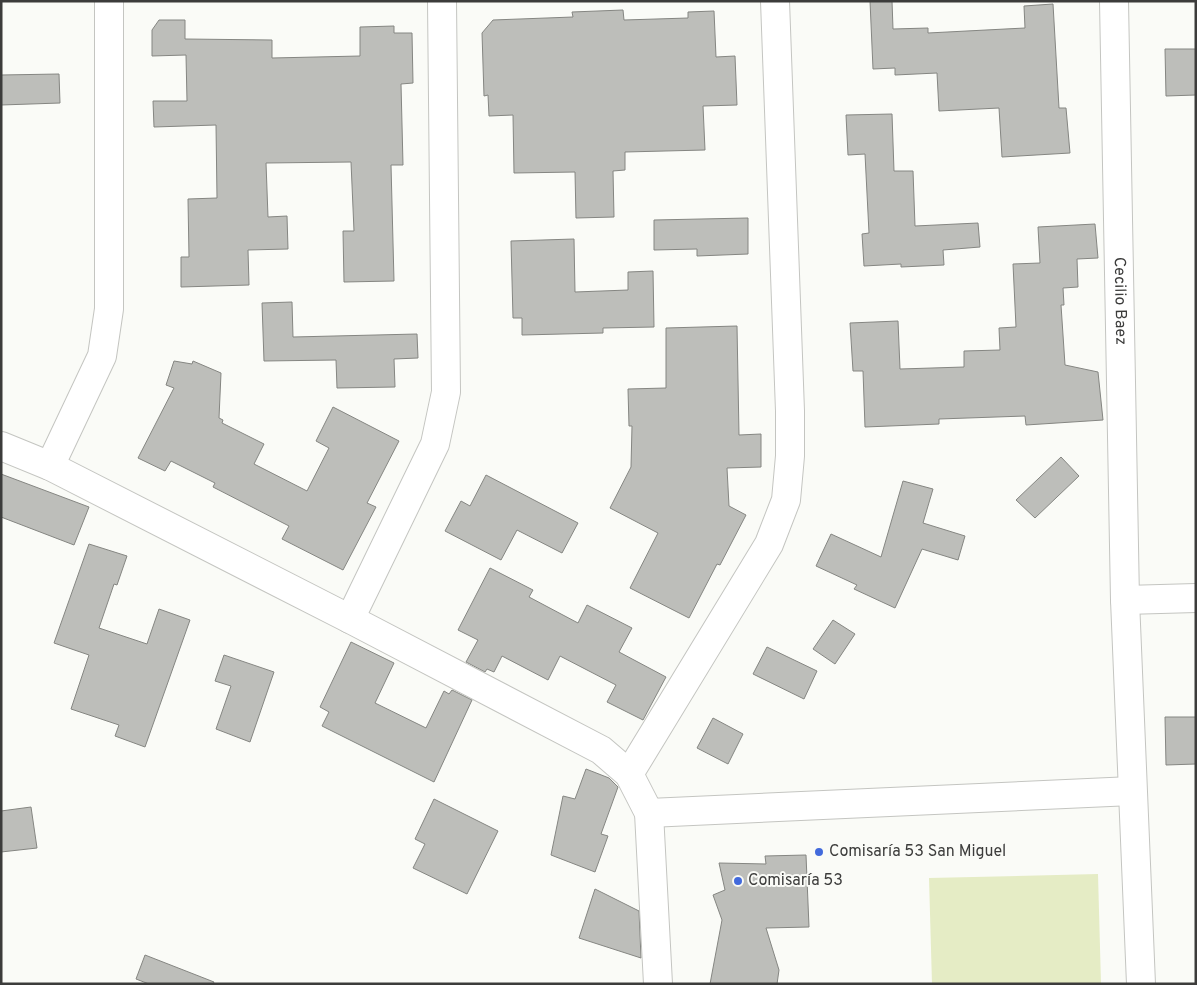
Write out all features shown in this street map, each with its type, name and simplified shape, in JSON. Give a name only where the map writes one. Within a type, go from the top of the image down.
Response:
[{"type":"street","points":[[50,466],[102,356],[109,310],[109,1]]},
{"type":"street","points":[[350,619],[435,444],[446,392],[442,1]]},
{"type":"street","points":[[629,774],[769,544],[786,500],[790,456],[790,411],[775,1]]},
{"type":"street","name":"Cecilio Baez","points":[[1114,1],[1125,600],[1140,984]]},
{"type":"street","points":[[1,446],[50,466],[601,750],[629,774],[649,813],[658,984]]},
{"type":"street","points":[[1125,600],[1196,598]]},
{"type":"street","points":[[649,813],[1132,791]]},
{"type":"green space","points":[[1098,874],[1101,984],[932,984],[929,878]]},
{"type":"building","points":[[870,1],[892,1],[893,29],[928,28],[928,33],[1025,28],[1024,6],[1053,4],[1059,108],[1066,108],[1070,153],[1002,157],[999,108],[939,111],[937,73],[895,75],[895,68],[873,69]]},
{"type":"building","points":[[623,10],[624,20],[688,18],[688,12],[714,11],[716,57],[735,56],[737,105],[703,106],[705,150],[625,152],[625,170],[613,171],[614,217],[576,218],[575,172],[514,173],[513,115],[489,116],[488,95],[484,96],[482,33],[493,20],[573,17],[572,12]]},
{"type":"building","points":[[159,20],[185,20],[185,39],[272,40],[272,58],[360,56],[360,27],[394,26],[394,33],[412,33],[413,83],[401,84],[403,165],[391,165],[394,281],[344,282],[343,231],[354,231],[351,162],[266,163],[268,217],[287,216],[288,249],[248,250],[249,285],[181,287],[181,257],[189,257],[188,199],[217,198],[216,125],[154,127],[153,101],[187,101],[186,55],[152,56],[152,30]]},
{"type":"building","points":[[1165,49],[1196,49],[1196,95],[1166,96]]},
{"type":"building","points":[[59,74],[60,103],[1,105],[1,75]]},
{"type":"building","points":[[892,114],[894,171],[913,171],[915,226],[978,223],[980,247],[943,250],[944,265],[901,267],[901,264],[864,266],[862,234],[869,233],[865,154],[848,155],[846,115]]},
{"type":"building","points":[[748,218],[748,254],[697,256],[697,249],[654,250],[654,220]]},
{"type":"building","points":[[1095,224],[1098,258],[1077,259],[1078,287],[1063,288],[1064,305],[1061,305],[1065,365],[1098,372],[1103,420],[1026,425],[1025,416],[939,419],[939,424],[865,427],[863,371],[853,371],[850,323],[898,321],[900,369],[964,367],[964,351],[1000,350],[999,328],[1016,327],[1013,264],[1040,263],[1038,227]]},
{"type":"building","points":[[574,239],[575,292],[628,290],[628,272],[653,271],[654,327],[603,328],[603,333],[522,335],[522,318],[513,318],[511,241]]},
{"type":"building","points":[[292,302],[293,337],[417,334],[418,358],[394,359],[395,387],[337,388],[336,360],[264,361],[262,303]]},
{"type":"building","points":[[737,326],[739,435],[761,434],[761,467],[727,468],[729,506],[746,515],[720,565],[717,564],[689,618],[630,588],[658,533],[610,508],[631,467],[632,426],[629,426],[628,389],[666,388],[666,328]]},
{"type":"building","points":[[174,361],[192,364],[193,361],[221,373],[219,418],[223,420],[222,423],[264,444],[254,464],[307,491],[329,448],[316,441],[333,407],[399,441],[367,503],[376,507],[343,570],[282,539],[289,526],[213,487],[215,483],[171,461],[165,471],[138,458],[174,388],[166,385]]},
{"type":"building","points":[[1061,457],[1079,476],[1035,518],[1016,500]]},
{"type":"building","points":[[1,474],[89,507],[74,545],[1,517]]},
{"type":"building","points":[[486,475],[578,523],[562,553],[517,530],[501,560],[445,531],[461,501],[470,506]]},
{"type":"building","points":[[903,481],[933,489],[923,523],[965,536],[958,560],[922,549],[895,608],[854,589],[857,585],[816,566],[831,534],[881,557]]},
{"type":"building","points":[[89,544],[127,556],[117,585],[114,584],[99,628],[147,644],[159,609],[190,620],[145,747],[115,736],[119,725],[71,709],[89,655],[54,643]]},
{"type":"building","points":[[490,568],[533,590],[529,597],[578,623],[587,605],[632,628],[619,652],[666,677],[643,720],[607,702],[616,685],[560,656],[548,680],[502,656],[494,672],[487,669],[485,672],[466,662],[478,640],[458,630]]},
{"type":"building","points":[[833,620],[855,634],[835,664],[813,649]]},
{"type":"building","points":[[351,642],[394,663],[375,703],[426,728],[444,691],[449,694],[452,690],[472,700],[434,782],[322,726],[329,712],[320,707]]},
{"type":"building","points":[[767,647],[817,671],[804,699],[753,674]]},
{"type":"building","points":[[224,655],[274,672],[250,742],[216,729],[231,686],[215,681]]},
{"type":"building","points":[[1165,717],[1196,717],[1196,764],[1166,765]]},
{"type":"building","points":[[713,718],[743,734],[728,764],[697,748]]},
{"type":"building","points":[[586,769],[609,778],[618,787],[601,834],[608,836],[595,872],[551,855],[563,796],[575,799]]},
{"type":"building","points":[[434,799],[498,831],[467,894],[413,868],[425,844],[415,839]]},
{"type":"building","points":[[31,807],[37,848],[1,852],[1,811]]},
{"type":"building","points":[[806,855],[809,927],[766,928],[779,970],[777,984],[710,984],[722,920],[713,895],[725,890],[719,863],[766,864],[765,856]]},
{"type":"building","points":[[595,889],[639,911],[641,958],[579,938]]},
{"type":"building","points":[[145,955],[214,982],[213,984],[149,984],[136,979]]},
{"type":"place","name":"Comisaría 53 San Miguel","points":[[819,852]]},
{"type":"place","name":"Comisaría 53","points":[[738,881]]}]
